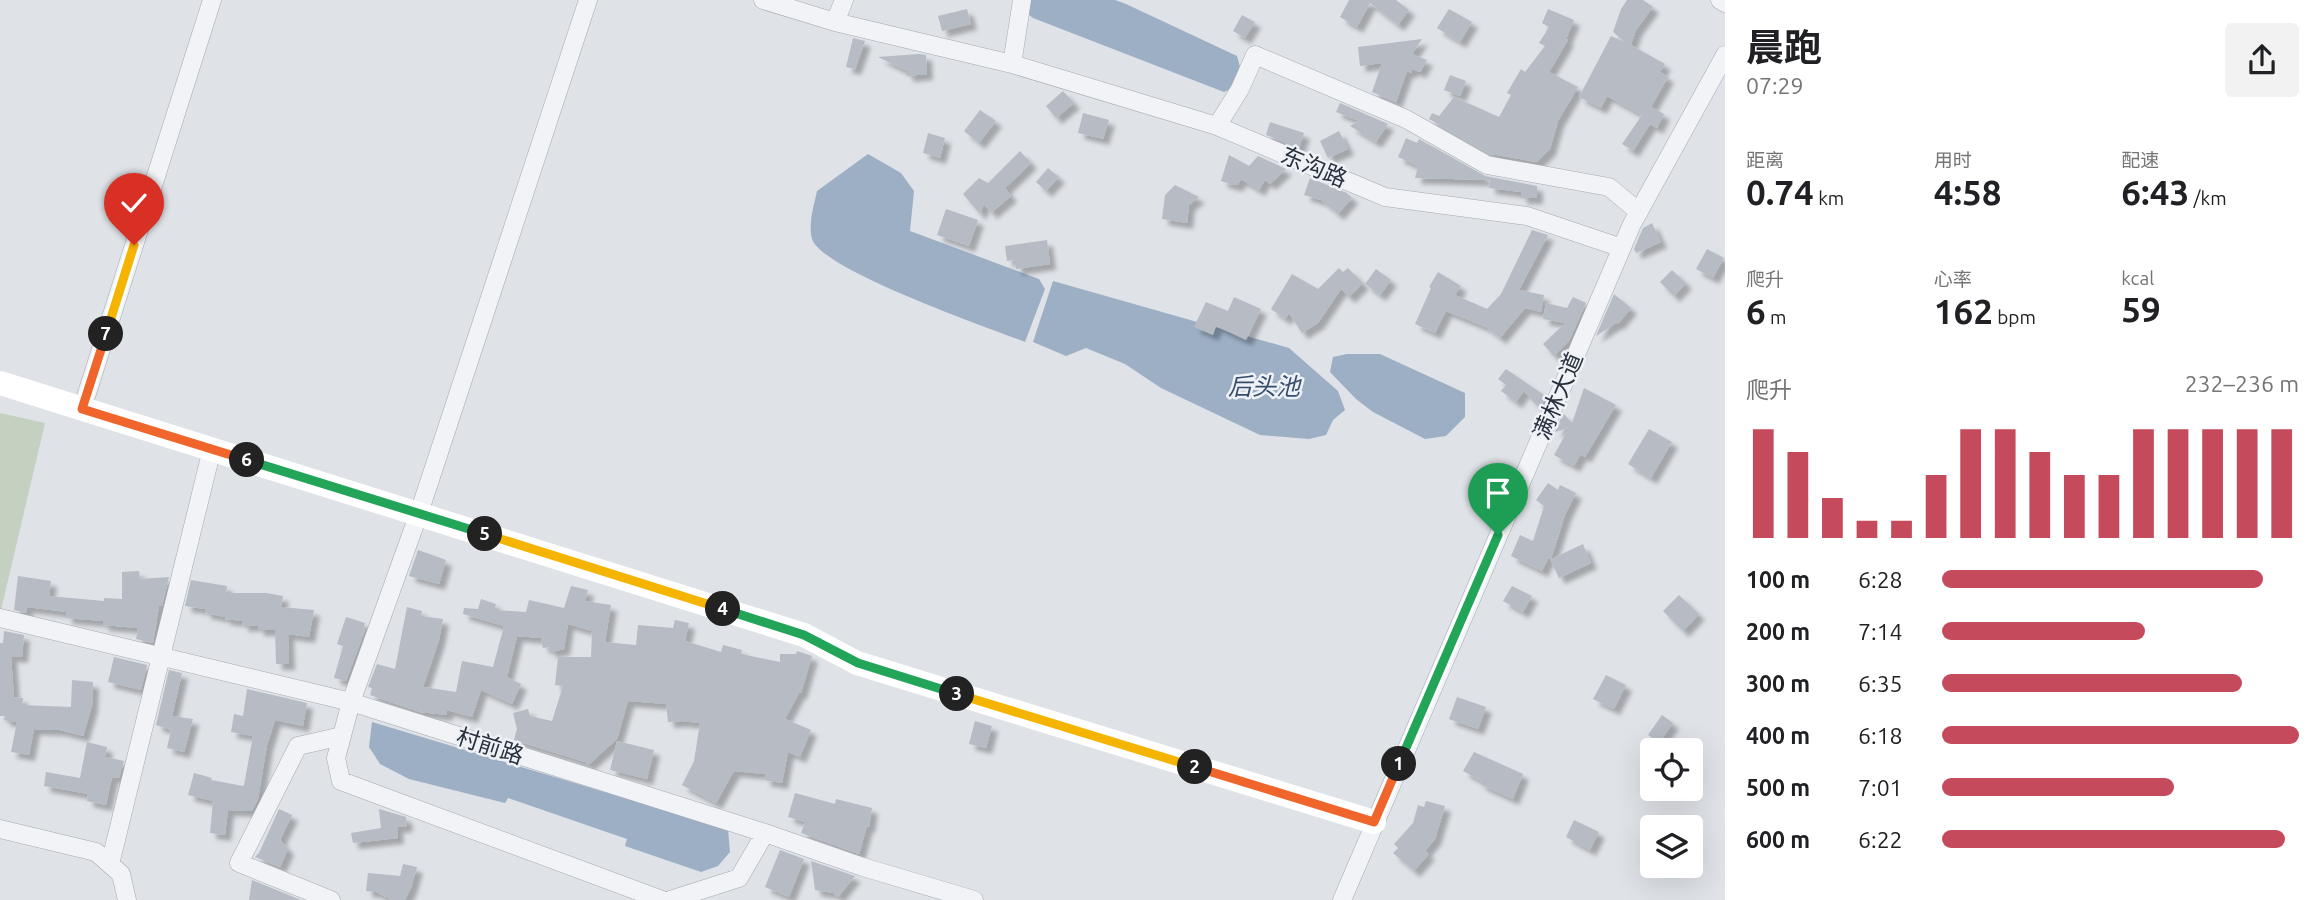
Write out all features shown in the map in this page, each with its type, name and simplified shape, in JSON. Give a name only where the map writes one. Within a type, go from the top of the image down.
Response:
[{"type":"street","points":[[82,409],[212,0]]},
{"type":"street","points":[[588,0],[419,513],[351,702],[336,758],[341,781],[662,900]]},
{"type":"street","name":"东沟路","points":[[763,0],[835,22],[1012,64],[1217,126],[1385,197],[1527,216],[1622,248]]},
{"type":"street","points":[[835,22],[844,0]]},
{"type":"street","points":[[1012,64],[1022,0]]},
{"type":"street","points":[[1720,0],[1725,3]]},
{"type":"street","points":[[1217,126],[1240,89],[1255,55],[1406,119],[1487,165],[1609,187],[1639,212]]},
{"type":"street","name":"满林大道","points":[[1342,900],[1622,248],[1725,55]]},
{"type":"street","points":[[0,383],[804,635],[858,663],[1374,822]]},
{"type":"street","points":[[110,864],[212,449]]},
{"type":"street","name":"村前路","points":[[0,618],[351,702],[765,833],[863,867],[974,900]]},
{"type":"street","points":[[331,900],[239,863],[298,746],[342,736]]},
{"type":"street","points":[[0,829],[96,852],[121,874],[127,900]]},
{"type":"street","points":[[670,900],[739,878],[765,833]]},
{"type":"green space","points":[[0,413],[45,423],[1,610],[0,610]]},
{"type":"water","points":[[1031,0],[1115,0],[1126,4],[1237,56],[1240,67],[1233,88],[1224,92],[1033,18],[1028,14]]},
{"type":"water","points":[[868,154],[901,173],[914,191],[910,231],[1039,279],[1045,289],[1025,342],[874,282],[823,252],[812,239],[812,215],[817,191]]},
{"type":"water","name":"后头池","points":[[1053,281],[1289,348],[1338,391],[1345,410],[1333,420],[1326,435],[1309,439],[1260,435],[1161,388],[1125,364],[1086,348],[1066,356],[1033,342]]},
{"type":"water","points":[[1347,354],[1380,354],[1465,393],[1465,417],[1446,436],[1425,439],[1373,412],[1330,372],[1333,357]]},
{"type":"water","points":[[372,722],[728,829],[730,852],[718,866],[701,872],[625,846],[627,839],[508,798],[505,803],[409,779],[380,764],[369,747]]},
{"type":"building","points":[[1349,0],[1396,0],[1409,10],[1398,25],[1370,3],[1357,27],[1340,17]]},
{"type":"building","points":[[1627,0],[1643,0],[1653,7],[1636,30],[1631,45],[1665,64],[1660,72],[1668,77],[1651,107],[1664,114],[1657,128],[1650,124],[1633,151],[1622,144],[1642,115],[1607,96],[1601,108],[1579,97],[1611,36],[1625,42],[1613,32]]},
{"type":"building","points":[[967,9],[971,24],[942,31],[938,16]]},
{"type":"building","points":[[1449,9],[1472,22],[1460,42],[1437,28]]},
{"type":"building","points":[[1548,9],[1574,20],[1566,39],[1568,40],[1549,72],[1578,87],[1558,121],[1550,149],[1537,162],[1491,154],[1429,119],[1432,113],[1439,116],[1454,97],[1499,117],[1511,95],[1507,93],[1521,69],[1525,72],[1545,46],[1539,43],[1549,27],[1542,23]]},
{"type":"building","points":[[1242,15],[1255,22],[1245,38],[1233,31]]},
{"type":"building","points":[[853,38],[865,41],[855,69],[846,67]]},
{"type":"building","points":[[1422,39],[1412,54],[1427,60],[1420,72],[1412,69],[1411,73],[1407,71],[1396,102],[1372,92],[1382,63],[1360,66],[1358,47]]},
{"type":"building","points":[[926,55],[927,74],[907,76],[907,71],[878,57]]},
{"type":"building","points":[[1450,75],[1466,81],[1460,96],[1444,90]]},
{"type":"building","points":[[1063,91],[1074,103],[1056,118],[1046,106]]},
{"type":"building","points":[[1340,103],[1388,124],[1376,142],[1350,126],[1359,121],[1336,112]]},
{"type":"building","points":[[980,110],[996,121],[979,143],[964,131]]},
{"type":"building","points":[[1083,113],[1109,120],[1103,139],[1078,133]]},
{"type":"building","points":[[1270,122],[1304,133],[1299,148],[1266,135]]},
{"type":"building","points":[[1339,131],[1348,149],[1328,158],[1320,141]]},
{"type":"building","points":[[928,133],[945,138],[940,158],[923,153]]},
{"type":"building","points":[[1406,138],[1417,143],[1419,139],[1485,176],[1537,186],[1537,198],[1521,198],[1521,192],[1489,188],[1490,180],[1415,178],[1418,166],[1398,157]]},
{"type":"building","points":[[1020,151],[1031,163],[1005,188],[1011,196],[991,213],[984,204],[980,214],[963,194],[979,178],[988,183]]},
{"type":"building","points":[[1229,155],[1249,166],[1258,156],[1286,169],[1270,184],[1265,180],[1259,190],[1241,179],[1238,185],[1233,185],[1221,181]]},
{"type":"building","points":[[1048,168],[1059,177],[1046,191],[1036,182]]},
{"type":"building","points":[[1310,178],[1347,193],[1352,198],[1338,214],[1321,200],[1304,195]]},
{"type":"building","points":[[1175,185],[1199,197],[1189,205],[1187,223],[1162,219],[1165,195]]},
{"type":"building","points":[[946,209],[978,220],[969,246],[937,235]]},
{"type":"building","points":[[1652,223],[1661,242],[1636,253],[1634,249],[1643,228]]},
{"type":"building","points":[[1532,230],[1548,235],[1519,290],[1544,295],[1541,312],[1525,308],[1500,338],[1486,327],[1446,311],[1435,333],[1415,324],[1431,288],[1429,287],[1438,272],[1461,286],[1455,295],[1487,309],[1501,294]]},
{"type":"building","points":[[1047,240],[1050,264],[1016,269],[1015,260],[1007,261],[1005,246]]},
{"type":"building","points":[[1707,249],[1724,258],[1713,278],[1696,269]]},
{"type":"building","points":[[1339,268],[1343,272],[1348,268],[1363,283],[1349,297],[1341,289],[1318,323],[1302,333],[1289,313],[1285,319],[1271,309],[1292,274],[1318,289]]},
{"type":"building","points":[[1376,269],[1391,280],[1380,295],[1365,284]]},
{"type":"building","points":[[1672,270],[1686,283],[1674,296],[1660,282]]},
{"type":"building","points":[[1614,294],[1631,308],[1618,324],[1596,336]]},
{"type":"building","points":[[1234,297],[1261,309],[1246,340],[1216,326],[1213,335],[1194,327],[1206,302],[1228,311]]},
{"type":"building","points":[[1573,297],[1586,303],[1569,341],[1554,356],[1543,344],[1565,323],[1543,319],[1546,303],[1567,308]]},
{"type":"building","points":[[1506,369],[1544,395],[1547,394],[1540,409],[1524,391],[1516,402],[1501,391],[1506,385],[1498,379]]},
{"type":"building","points":[[1584,388],[1616,405],[1585,457],[1581,454],[1574,466],[1554,455],[1569,428],[1555,432],[1563,413],[1572,423]]},
{"type":"building","points":[[1649,429],[1672,442],[1651,478],[1628,464]]},
{"type":"building","points":[[1548,483],[1558,490],[1560,485],[1576,493],[1565,515],[1551,559],[1583,544],[1591,563],[1559,578],[1549,557],[1542,571],[1511,556],[1520,535],[1533,541],[1544,506],[1536,500]]},
{"type":"building","points":[[418,550],[446,560],[439,584],[409,576]]},
{"type":"building","points":[[139,571],[140,579],[169,577],[162,606],[159,606],[153,643],[136,639],[138,628],[103,625],[103,621],[66,618],[67,612],[27,607],[26,613],[14,610],[18,576],[51,581],[49,596],[104,601],[104,598],[122,599],[122,572]]},
{"type":"building","points":[[191,580],[227,586],[226,593],[266,593],[283,596],[281,607],[314,610],[309,637],[288,634],[289,664],[276,664],[275,630],[258,630],[258,625],[243,626],[242,621],[225,619],[205,613],[205,609],[185,606]]},
{"type":"building","points":[[571,586],[588,590],[585,601],[611,605],[605,642],[636,645],[638,625],[673,628],[675,620],[689,623],[685,641],[721,652],[723,645],[742,650],[741,654],[780,662],[780,654],[796,654],[797,651],[812,656],[801,693],[785,719],[811,730],[800,757],[788,752],[782,783],[764,780],[766,774],[734,771],[716,803],[682,785],[694,761],[700,723],[668,722],[666,704],[628,701],[617,739],[588,765],[514,740],[517,729],[513,713],[528,709],[530,716],[552,721],[563,686],[555,685],[558,657],[591,657],[592,631],[568,624],[564,649],[550,652],[549,647],[543,648],[541,638],[517,636],[507,677],[521,684],[512,704],[481,690],[472,717],[447,710],[447,715],[420,712],[370,695],[372,688],[368,687],[377,664],[395,669],[407,607],[422,611],[421,616],[443,619],[423,687],[456,692],[462,661],[493,667],[504,626],[463,614],[464,608],[478,609],[481,599],[496,604],[494,610],[526,612],[529,600],[564,608]]},
{"type":"building","points":[[1512,586],[1532,596],[1523,612],[1503,601]]},
{"type":"building","points":[[1679,595],[1699,614],[1683,631],[1663,611]]},
{"type":"building","points":[[346,617],[365,623],[365,630],[346,681],[334,678],[343,646],[337,644]]},
{"type":"building","points":[[4,631],[24,635],[22,657],[11,656],[14,697],[23,698],[22,705],[71,707],[72,680],[93,682],[92,706],[83,736],[60,730],[34,729],[29,755],[11,752],[17,722],[4,720],[5,716],[0,716],[0,643],[3,643]]},
{"type":"building","points":[[114,657],[147,665],[141,690],[108,682]]},
{"type":"building","points":[[169,670],[182,673],[172,716],[193,719],[184,752],[167,748],[171,730],[156,725]]},
{"type":"building","points":[[1606,675],[1626,685],[1614,709],[1593,699]]},
{"type":"building","points":[[247,689],[307,703],[303,726],[275,720],[267,745],[258,799],[252,811],[228,810],[225,835],[210,833],[213,801],[188,795],[194,773],[212,778],[211,780],[244,785],[253,736],[231,732],[234,714],[243,716]]},
{"type":"building","points":[[1457,697],[1486,707],[1478,729],[1449,719]]},
{"type":"building","points":[[1662,715],[1673,723],[1662,738],[1652,738],[1648,735]]},
{"type":"building","points":[[975,721],[992,726],[986,748],[969,744]]},
{"type":"building","points":[[617,741],[654,750],[647,779],[610,770]]},
{"type":"building","points":[[87,742],[107,747],[105,757],[124,761],[119,778],[112,777],[106,805],[87,801],[88,794],[44,786],[46,772],[80,778]]},
{"type":"building","points":[[1474,752],[1523,774],[1513,799],[1480,784],[1481,781],[1463,771]]},
{"type":"building","points":[[795,793],[835,804],[836,799],[872,808],[869,827],[867,826],[859,854],[801,833],[805,822],[788,817]]},
{"type":"building","points":[[1426,801],[1445,806],[1435,839],[1425,851],[1429,854],[1414,871],[1393,853],[1398,848],[1394,844],[1413,823],[1418,805],[1424,807]]},
{"type":"building","points":[[279,809],[292,815],[280,840],[288,849],[280,867],[255,857]]},
{"type":"building","points":[[379,809],[406,817],[407,826],[397,827],[398,838],[353,843],[351,833],[381,828]]},
{"type":"building","points":[[1574,820],[1599,832],[1590,850],[1566,837]]},
{"type":"building","points":[[780,850],[804,859],[789,897],[765,887]]},
{"type":"building","points":[[811,861],[855,876],[838,897],[833,893],[815,890]]},
{"type":"building","points":[[403,864],[417,867],[405,900],[392,900],[376,892],[366,891],[368,873],[400,876]]},
{"type":"building","points":[[252,880],[301,900],[249,900]]},
{"type":"route","points":[[134,245],[82,409],[804,635],[858,663],[1374,822],[1498,535]]}]
